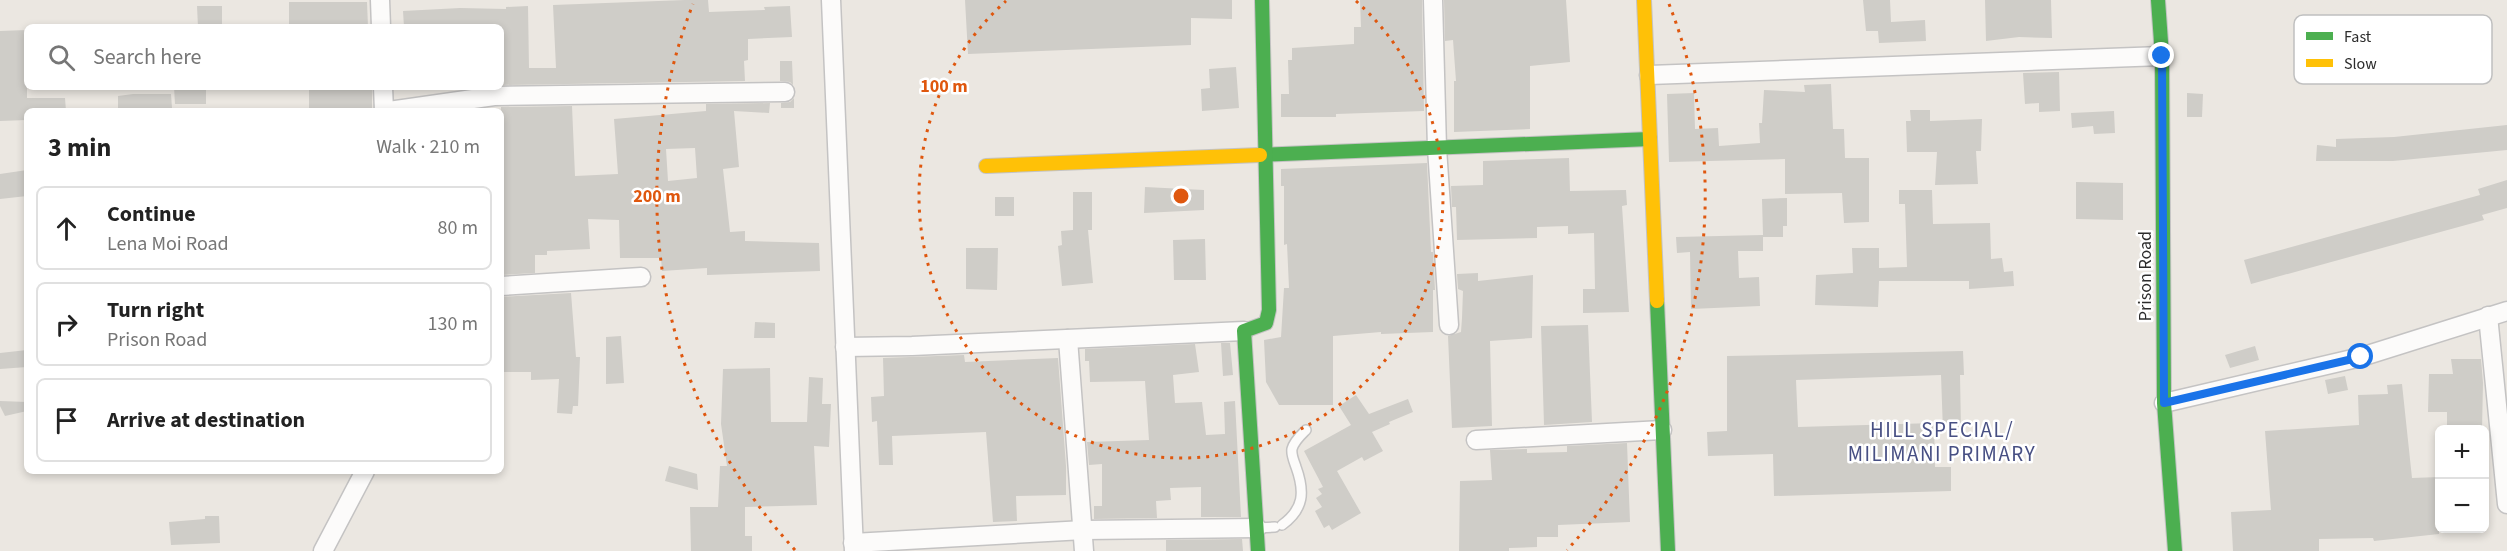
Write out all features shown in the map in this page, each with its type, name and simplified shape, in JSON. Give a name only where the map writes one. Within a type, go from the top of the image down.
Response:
[{"type":"street","points":[[380,0],[381,24]]},
{"type":"street","points":[[831,0],[854,547],[1084,530],[1271,526]]},
{"type":"street","points":[[845,347],[1244,331],[1266,323],[1269,310],[1262,0]]},
{"type":"street","points":[[1433,0],[1437,148],[1449,325]]},
{"type":"street","points":[[1644,0],[1668,551]]},
{"type":"street","name":"Prison Road","points":[[2158,0],[2162,56],[2164,403],[2175,551]]},
{"type":"street","points":[[1649,75],[2162,56]]},
{"type":"street","points":[[384,90],[386,108]]},
{"type":"street","points":[[408,108],[494,96],[784,92]]},
{"type":"street","points":[[986,166],[1650,139]]},
{"type":"street","points":[[504,286],[641,277]]},
{"type":"street","points":[[2164,403],[2361,357],[2507,311]]},
{"type":"street","points":[[2488,316],[2507,504]]},
{"type":"street","points":[[1244,331],[1271,526],[1258,551]]},
{"type":"street","points":[[1068,339],[1084,551]]},
{"type":"street","points":[[1476,440],[1662,430]]},
{"type":"street","points":[[323,551],[363,474]]},
{"type":"lane","points":[[1271,526],[1291,518],[1300,506],[1303,496],[1302,484],[1292,454],[1292,447],[1306,430]]},
{"type":"building","points":[[708,0],[709,12],[765,10],[764,7],[790,6],[792,37],[748,39],[748,60],[744,61],[745,81],[504,85],[504,24],[404,24],[403,11],[460,8],[506,9],[506,7],[528,6],[529,68],[556,68],[553,5]]},
{"type":"building","points":[[965,0],[1232,0],[1232,19],[1191,18],[1191,45],[968,54]]},
{"type":"building","points":[[1360,0],[1422,0],[1424,111],[1336,114],[1336,117],[1281,117],[1281,94],[1289,94],[1288,60],[1292,60],[1292,48],[1354,44],[1354,27],[1361,27]]},
{"type":"building","points":[[1444,0],[1566,0],[1570,62],[1530,66],[1530,129],[1454,132],[1454,81],[1456,81],[1453,40],[1445,41]]},
{"type":"building","points":[[1863,0],[1890,0],[1891,22],[1925,20],[1926,41],[1879,43],[1878,31],[1866,31]]},
{"type":"building","points":[[1985,0],[2051,0],[2052,38],[2019,37],[1986,41]]},
{"type":"building","points":[[289,2],[367,2],[368,24],[289,24]]},
{"type":"building","points":[[197,6],[222,6],[222,24],[198,24]]},
{"type":"building","points":[[24,30],[24,90],[27,90],[27,98],[65,98],[66,108],[24,108],[24,120],[0,121],[0,31]]},
{"type":"building","points":[[780,61],[792,61],[793,85],[790,82],[780,81]]},
{"type":"building","points":[[1236,67],[1239,108],[1202,111],[1201,89],[1210,88],[1209,69]]},
{"type":"building","points":[[2059,72],[2060,111],[2039,112],[2039,103],[2025,104],[2023,73]]},
{"type":"building","points":[[1831,84],[1833,129],[1844,129],[1845,158],[1869,158],[1869,222],[1844,223],[1842,193],[1785,194],[1785,159],[1669,162],[1667,94],[1694,93],[1695,129],[1718,128],[1719,146],[1760,143],[1759,123],[1762,123],[1764,90],[1805,92],[1804,85]]},
{"type":"building","points":[[174,90],[206,90],[206,104],[175,104]]},
{"type":"building","points":[[309,90],[372,90],[372,108],[309,108]]},
{"type":"building","points":[[2187,93],[2203,94],[2202,117],[2187,117]]},
{"type":"building","points":[[171,94],[172,108],[118,108],[118,96]]},
{"type":"building","points":[[794,98],[794,108],[781,108],[781,103],[790,102]]},
{"type":"building","points":[[770,103],[769,113],[734,111],[739,167],[723,169],[730,232],[745,231],[745,241],[819,243],[820,271],[707,275],[707,268],[662,271],[661,258],[620,258],[619,220],[588,219],[590,249],[547,251],[547,255],[535,255],[535,273],[504,275],[504,108],[501,107],[572,106],[575,176],[618,174],[614,119],[706,111],[706,104]],"holes":[[[695,148],[697,178],[668,181],[666,149]]]},
{"type":"building","points":[[1910,110],[1930,110],[1930,121],[1982,119],[1981,151],[1976,151],[1978,184],[1935,185],[1937,152],[1907,152],[1906,121],[1911,121]]},
{"type":"building","points":[[2114,111],[2115,133],[2094,134],[2093,126],[2072,128],[2071,113]]},
{"type":"building","points":[[2507,125],[2507,150],[2393,161],[2316,161],[2317,145],[2336,147],[2336,139],[2394,137]]},
{"type":"building","points":[[1569,158],[1570,191],[1626,190],[1627,205],[1622,206],[1629,312],[1583,313],[1583,289],[1595,289],[1594,233],[1568,234],[1568,226],[1537,227],[1537,238],[1457,240],[1456,207],[1452,207],[1451,186],[1483,185],[1483,161]]},
{"type":"building","points":[[1427,163],[1435,290],[1433,290],[1433,332],[1381,334],[1381,332],[1333,336],[1333,405],[1279,405],[1266,382],[1264,340],[1281,337],[1284,288],[1289,288],[1287,244],[1284,245],[1284,186],[1281,186],[1281,169]]},
{"type":"building","points":[[24,170],[24,196],[0,199],[0,174]]},
{"type":"building","points":[[2507,180],[2507,208],[2482,215],[2484,220],[2251,284],[2244,260],[2480,195],[2478,189]]},
{"type":"building","points":[[2076,182],[2123,183],[2123,220],[2076,219]]},
{"type":"building","points":[[1145,187],[1204,190],[1204,210],[1144,213]]},
{"type":"building","points":[[1899,190],[1932,190],[1933,224],[1990,223],[1991,259],[2002,258],[2004,272],[2013,271],[2014,286],[1969,289],[1969,281],[1879,281],[1878,307],[1815,305],[1816,275],[1853,273],[1852,248],[1879,248],[1879,268],[1907,267],[1905,204],[1899,204]]},
{"type":"building","points":[[1073,192],[1092,192],[1092,230],[1088,230],[1093,283],[1062,286],[1058,246],[1062,245],[1061,231],[1073,230]]},
{"type":"building","points":[[995,197],[1014,197],[1014,216],[995,216]]},
{"type":"building","points":[[1787,198],[1787,226],[1783,226],[1783,237],[1763,237],[1763,251],[1738,251],[1739,278],[1759,277],[1760,306],[1691,309],[1690,252],[1677,253],[1676,237],[1763,235],[1762,199]]},
{"type":"building","points":[[1205,239],[1206,280],[1174,280],[1173,240]]},
{"type":"building","points":[[966,248],[998,248],[997,290],[966,289]]},
{"type":"building","points":[[1478,273],[1478,281],[1533,275],[1532,338],[1490,341],[1492,426],[1452,428],[1448,336],[1461,332],[1463,291],[1458,289],[1457,274]]},
{"type":"building","points":[[571,293],[576,357],[580,357],[578,406],[573,406],[572,414],[557,413],[559,379],[531,380],[531,372],[504,372],[504,297]]},
{"type":"building","points":[[755,322],[775,323],[775,338],[754,338]]},
{"type":"building","points":[[1588,325],[1592,422],[1544,425],[1541,326]]},
{"type":"building","points":[[621,336],[624,383],[606,384],[606,337]]},
{"type":"building","points":[[1221,343],[1230,343],[1233,375],[1223,376]]},
{"type":"building","points":[[1195,344],[1199,372],[1173,375],[1175,403],[1202,402],[1206,435],[1225,434],[1224,402],[1235,401],[1241,517],[1201,517],[1201,487],[1170,488],[1171,500],[1156,501],[1157,518],[1094,519],[1094,506],[1102,506],[1102,464],[1089,465],[1087,442],[1149,440],[1145,381],[1090,382],[1089,361],[1085,361],[1085,349]]},
{"type":"building","points":[[2255,346],[2259,360],[2230,368],[2225,355]]},
{"type":"building","points":[[24,350],[24,367],[0,369],[0,353]]},
{"type":"building","points":[[1963,351],[1964,375],[1960,375],[1961,430],[1943,431],[1941,375],[1796,380],[1798,427],[1934,423],[1935,467],[1951,467],[1951,491],[1774,496],[1773,454],[1708,456],[1707,432],[1727,431],[1727,356]]},
{"type":"building","points":[[964,355],[965,362],[1058,358],[1066,495],[1016,496],[1017,521],[993,522],[986,432],[892,436],[893,465],[879,465],[877,421],[872,422],[871,397],[884,396],[883,358]]},
{"type":"building","points":[[2451,359],[2481,359],[2482,425],[2447,425],[2447,412],[2428,412],[2429,374],[2453,374]]},
{"type":"building","points":[[770,368],[771,422],[807,422],[809,377],[823,378],[822,404],[831,404],[829,447],[814,446],[817,505],[745,507],[745,536],[752,536],[752,551],[691,551],[690,507],[718,507],[720,466],[727,466],[721,424],[723,369]]},
{"type":"building","points":[[2345,376],[2348,390],[2328,394],[2325,380]]},
{"type":"building","points":[[2402,384],[2412,478],[2435,477],[2435,533],[2439,534],[2374,541],[2373,538],[2319,539],[2319,551],[2233,551],[2231,512],[2271,510],[2265,431],[2359,425],[2358,395],[2388,394],[2387,385]]},
{"type":"building","points":[[1356,395],[1369,414],[1408,399],[1413,412],[1372,432],[1383,451],[1364,461],[1362,457],[1337,471],[1361,513],[1332,530],[1329,525],[1324,528],[1315,511],[1322,507],[1316,498],[1322,494],[1318,489],[1323,487],[1304,451],[1351,425],[1339,406]]},
{"type":"building","points":[[0,401],[24,402],[24,412],[5,416]]},
{"type":"building","points":[[1627,443],[1630,522],[1558,525],[1558,537],[1537,537],[1537,547],[1509,548],[1509,551],[1459,551],[1460,481],[1492,480],[1490,450],[1527,449],[1527,453],[1567,452],[1567,446]]},
{"type":"building","points":[[669,466],[697,474],[698,490],[665,481]]},
{"type":"building","points":[[205,516],[219,516],[220,543],[171,545],[169,522],[205,519]]},
{"type":"building","points":[[1242,539],[1243,551],[1166,551],[1166,540]]},
{"type":"traffic: fast","points":[[1258,551],[1244,331],[1266,323],[1269,310],[1262,0]]},
{"type":"traffic: fast","points":[[2158,0],[2162,56],[2164,403],[2175,551]]},
{"type":"traffic: fast","points":[[1260,155],[1650,139]]},
{"type":"traffic: fast","points":[[1657,301],[1668,551]]},
{"type":"traffic: slow","points":[[1644,0],[1657,301]]},
{"type":"traffic: slow","points":[[986,166],[1260,155]]},
{"type":"district","name":"HILL SPECIAL/ MILIMANI PRIMARY","points":[[1942,442]]},
{"type":"route","points":[[2162,56],[2164,403],[2361,357]]}]
